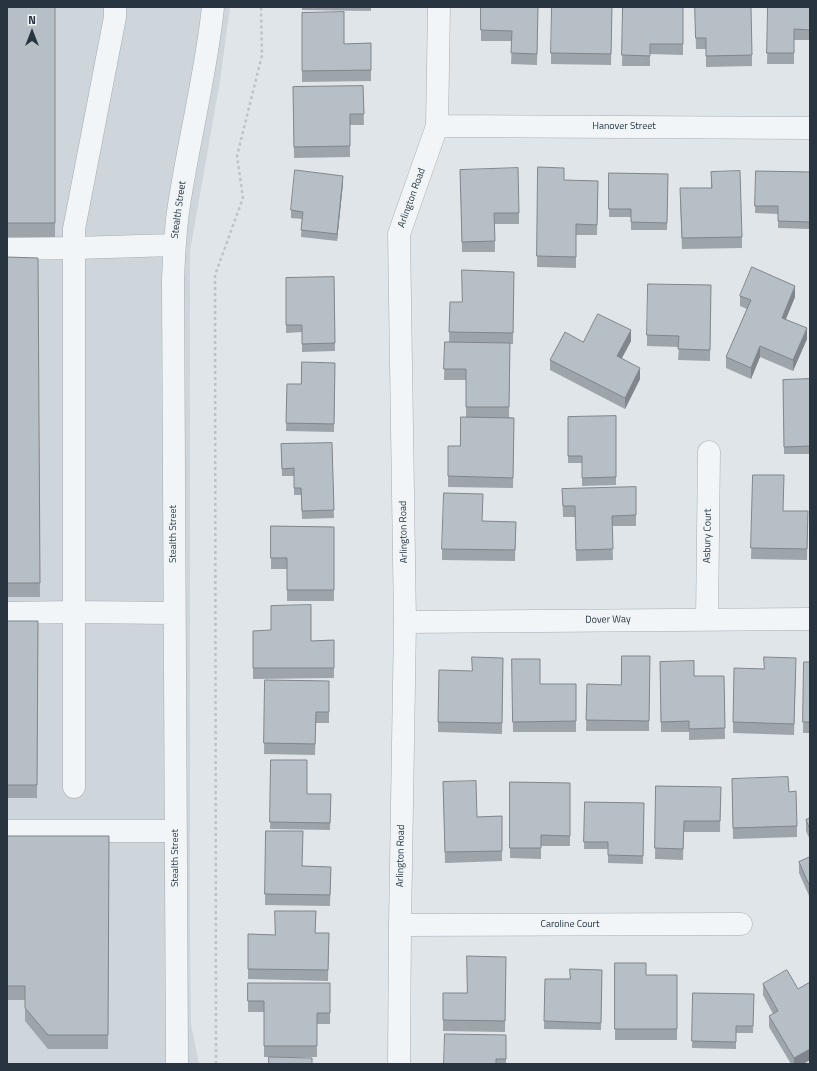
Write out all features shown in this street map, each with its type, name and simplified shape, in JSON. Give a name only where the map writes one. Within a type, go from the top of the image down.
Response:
[{"type":"street","points":[[74,787],[74,229],[115,17],[115,7]]},
{"type":"street","name":"Stealth Street","points":[[176,1064],[174,245],[179,205],[210,38],[213,7]]},
{"type":"street","name":"Arlington Road","points":[[400,1064],[400,925],[405,622],[399,234],[437,126],[439,7]]},
{"type":"street","name":"Hanover Street","points":[[437,126],[810,128]]},
{"type":"street","points":[[7,249],[174,245]]},
{"type":"street","name":"Asbury Court","points":[[707,619],[709,452]]},
{"type":"street","points":[[7,613],[174,613]]},
{"type":"street","name":"Dover Way","points":[[405,622],[810,619]]},
{"type":"street","points":[[7,831],[175,831]]},
{"type":"street","name":"Caroline Court","points":[[400,925],[741,924]]},
{"type":"path","points":[[216,1064],[215,275],[243,198],[237,156],[262,55],[261,7]]},
{"type":"shaded area","points":[[7,7],[230,7],[220,81],[190,251],[190,941],[191,1024],[199,1064],[7,1064]]},
{"type":"building","points":[[7,7],[55,7],[55,223],[7,223]]},
{"type":"building","points":[[481,7],[538,7],[537,54],[511,53],[512,31],[481,30]]},
{"type":"building","points":[[552,7],[612,7],[611,54],[551,53]]},
{"type":"building","points":[[623,7],[683,7],[683,44],[650,44],[650,56],[622,55]]},
{"type":"building","points":[[695,7],[751,7],[752,55],[706,56],[706,38],[696,38]]},
{"type":"building","points":[[768,7],[810,7],[810,30],[794,29],[794,53],[767,53]]},
{"type":"building","points":[[344,12],[344,44],[371,43],[371,70],[302,71],[302,13]]},
{"type":"building","points":[[363,86],[364,114],[350,114],[350,146],[294,147],[293,87]]},
{"type":"building","points":[[538,167],[564,168],[564,180],[598,181],[597,225],[576,224],[576,257],[537,256]]},
{"type":"building","points":[[518,168],[519,213],[494,213],[495,241],[462,242],[460,170]]},
{"type":"building","points":[[295,170],[343,176],[337,234],[301,230],[303,212],[291,210]]},
{"type":"building","points":[[740,171],[742,237],[682,238],[680,188],[712,188],[711,172]]},
{"type":"building","points":[[756,171],[810,172],[810,222],[778,221],[778,206],[755,206]]},
{"type":"building","points":[[609,173],[668,174],[667,223],[631,222],[631,209],[609,209]]},
{"type":"building","points":[[7,257],[38,258],[40,583],[7,583]]},
{"type":"building","points":[[752,267],[795,286],[782,318],[807,328],[793,360],[760,346],[751,368],[726,357],[751,300],[740,296]]},
{"type":"building","points":[[462,270],[514,272],[513,333],[449,332],[450,302],[462,302]]},
{"type":"building","points":[[334,277],[335,343],[302,344],[302,325],[286,325],[286,278]]},
{"type":"building","points":[[648,284],[711,285],[710,350],[678,349],[679,336],[647,335]]},
{"type":"building","points":[[598,314],[631,330],[617,356],[640,368],[625,398],[550,360],[565,332],[583,342]]},
{"type":"building","points":[[445,342],[510,343],[509,407],[466,407],[466,369],[444,369]]},
{"type":"building","points":[[302,362],[335,363],[334,424],[286,423],[287,384],[301,384]]},
{"type":"building","points":[[810,379],[810,446],[784,447],[783,380]]},
{"type":"building","points":[[616,416],[616,477],[582,478],[582,456],[568,456],[568,417]]},
{"type":"building","points":[[461,417],[514,418],[513,478],[448,476],[448,446],[460,446]]},
{"type":"building","points":[[332,443],[334,510],[302,511],[301,488],[294,488],[294,468],[282,469],[281,444]]},
{"type":"building","points":[[753,475],[784,475],[783,511],[808,511],[807,549],[751,548]]},
{"type":"building","points":[[636,487],[636,515],[612,516],[613,549],[576,550],[575,506],[563,506],[562,489]]},
{"type":"building","points":[[444,493],[483,494],[482,521],[516,522],[515,550],[442,549]]},
{"type":"building","points":[[271,526],[334,527],[334,590],[287,590],[287,558],[271,558]]},
{"type":"building","points":[[311,605],[311,641],[334,640],[334,668],[253,668],[253,631],[271,630],[271,606]]},
{"type":"building","points":[[7,621],[38,621],[37,785],[7,785]]},
{"type":"building","points":[[622,656],[650,656],[649,721],[586,720],[587,684],[621,685]]},
{"type":"building","points":[[472,657],[503,658],[502,723],[438,722],[439,670],[472,671]]},
{"type":"building","points":[[764,657],[796,658],[794,724],[733,722],[734,668],[764,669]]},
{"type":"building","points":[[512,659],[540,659],[540,684],[576,684],[576,721],[513,722]]},
{"type":"building","points":[[694,661],[694,676],[724,676],[725,728],[689,729],[689,721],[661,722],[660,662]]},
{"type":"building","points":[[804,662],[810,662],[810,722],[803,722]]},
{"type":"building","points":[[265,680],[329,681],[329,712],[316,712],[315,744],[264,743]]},
{"type":"building","points":[[271,760],[307,760],[307,794],[331,794],[330,823],[270,822]]},
{"type":"building","points":[[788,777],[789,792],[796,791],[797,826],[733,828],[732,779]]},
{"type":"building","points":[[476,781],[477,817],[502,816],[502,851],[445,852],[443,782]]},
{"type":"building","points":[[510,782],[570,783],[570,836],[541,835],[541,848],[510,848]]},
{"type":"building","points":[[656,786],[721,787],[720,821],[684,821],[683,849],[655,848]]},
{"type":"building","points":[[585,802],[644,803],[643,856],[608,855],[608,842],[584,842]]},
{"type":"building","points":[[810,818],[810,829],[806,820]]},
{"type":"building","points":[[266,831],[303,831],[302,866],[331,867],[330,895],[265,894]]},
{"type":"building","points":[[7,836],[109,836],[108,1035],[48,1035],[25,1008],[25,986],[7,986]]},
{"type":"building","points":[[810,857],[810,887],[799,862]]},
{"type":"building","points":[[275,911],[316,911],[315,933],[329,933],[328,970],[248,969],[248,934],[275,935]]},
{"type":"building","points":[[467,956],[506,957],[505,1021],[443,1020],[443,993],[467,993]]},
{"type":"building","points":[[615,963],[646,963],[646,975],[677,975],[677,1029],[615,1029]]},
{"type":"building","points":[[570,969],[602,970],[601,1023],[544,1021],[545,979],[570,979]]},
{"type":"building","points":[[787,970],[798,989],[810,982],[810,1049],[794,1058],[769,1016],[778,1011],[763,984]]},
{"type":"building","points":[[248,983],[330,983],[330,1013],[317,1013],[317,1046],[264,1046],[264,1001],[248,1001]]},
{"type":"building","points":[[693,993],[754,994],[753,1026],[736,1026],[736,1042],[692,1041]]},
{"type":"building","points":[[445,1034],[506,1035],[506,1059],[496,1059],[496,1064],[444,1064]]},
{"type":"building","points":[[269,1057],[312,1058],[312,1064],[269,1064]]}]
